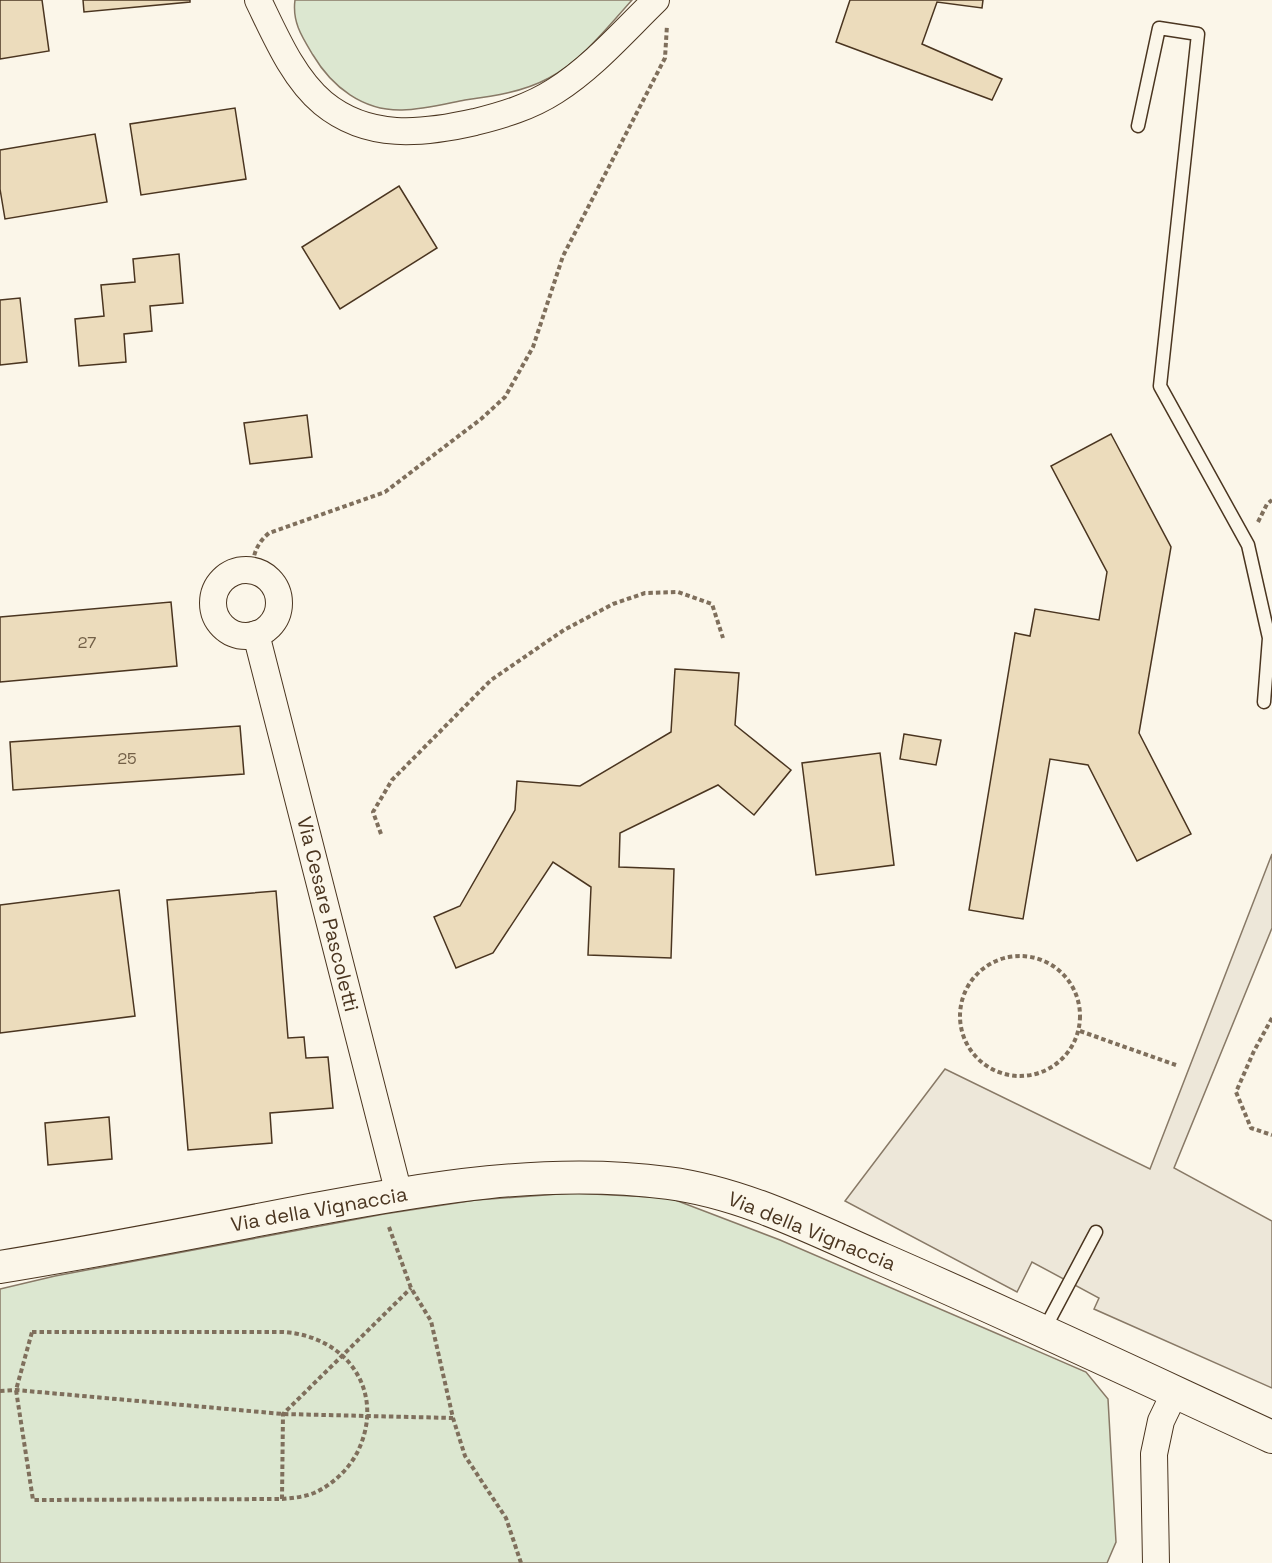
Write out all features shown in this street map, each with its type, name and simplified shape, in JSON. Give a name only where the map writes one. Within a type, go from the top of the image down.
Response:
[{"type":"street","points":[[258,0],[290,62],[322,102],[341,115],[366,126],[406,132],[435,130],[485,119],[541,100],[578,74],[660,9]]},
{"type":"street","points":[[251,570],[262,573],[277,589],[278,611],[274,621],[266,629],[245,636],[235,634],[218,620],[213,599],[216,589],[230,573],[251,570]]},
{"type":"street","name":"Via Cesare Pascoletti","points":[[256,634],[399,1194]]},
{"type":"street","name":"Via della Vignaccia","points":[[0,1267],[399,1194],[475,1183],[540,1177],[610,1178],[693,1187],[736,1198],[771,1211],[926,1278],[1272,1437]]},
{"type":"street","points":[[1156,1563],[1154,1454],[1161,1420],[1175,1392]]},
{"type":"lane","points":[[1138,126],[1159,28],[1198,34],[1160,386],[1248,546],[1269,638],[1264,702]]},
{"type":"lane","points":[[1043,1332],[1096,1232]]},
{"type":"path","points":[[251,570],[255,550],[269,533],[385,492],[481,419],[505,397],[533,347],[563,256],[665,58],[668,26],[660,9]]},
{"type":"path","points":[[381,834],[372,812],[392,780],[491,680],[564,630],[613,604],[645,593],[678,592],[712,604],[723,638]]},
{"type":"path","points":[[1003,956],[1035,956],[1063,971],[1079,999],[1080,1031],[1065,1059],[1038,1075],[1006,1076],[978,1060],[961,1033],[960,1001],[976,973],[1003,956]]},
{"type":"path","points":[[1272,1018],[1236,1092],[1251,1128],[1272,1135]]},
{"type":"path","points":[[1080,1031],[1176,1065]]},
{"type":"path","points":[[399,1194],[384,1214],[411,1288],[432,1321],[453,1418],[465,1456],[506,1518],[521,1563]]},
{"type":"path","points":[[282,1499],[284,1413],[411,1288]]},
{"type":"path","points":[[32,1332],[300,1333],[314,1337],[343,1356],[356,1372],[363,1390],[368,1417],[361,1444],[351,1463],[323,1488],[312,1494],[282,1499],[33,1500],[16,1390],[32,1332]]},
{"type":"path","points":[[0,1391],[16,1390],[284,1413],[453,1418]]},
{"type":"green space","points":[[295,0],[632,0],[583,53],[561,71],[539,83],[497,95],[402,110],[374,106],[362,101],[339,87],[329,77],[313,55],[299,29],[294,8]]},
{"type":"green space","points":[[573,1193],[670,1198],[780,1240],[1086,1372],[1108,1399],[1116,1542],[1107,1563],[0,1563],[0,1289],[55,1276],[384,1214],[476,1200]]},
{"type":"shaded area","points":[[1272,854],[1272,928],[1174,1168],[1272,1221],[1272,1388],[1094,1309],[1099,1298],[1032,1262],[1017,1292],[845,1201],[945,1069],[1150,1169]]},
{"type":"building","points":[[0,0],[42,0],[49,51],[0,59]]},
{"type":"building","points":[[83,0],[190,0],[190,2],[84,12]]},
{"type":"building","points":[[850,0],[983,0],[982,8],[937,2],[922,44],[1002,79],[992,100],[836,42]]},
{"type":"building","points":[[235,108],[246,179],[141,195],[130,124]]},
{"type":"building","points":[[95,134],[107,202],[5,219],[0,189],[0,150]]},
{"type":"building","points":[[399,186],[437,248],[340,309],[302,247]]},
{"type":"building","points":[[179,254],[183,303],[150,306],[152,331],[124,334],[126,362],[79,366],[75,319],[104,316],[101,285],[135,282],[133,259]]},
{"type":"building","points":[[20,298],[27,362],[0,365],[0,300]]},
{"type":"building","points":[[307,415],[312,457],[250,464],[244,423]]},
{"type":"building","points":[[1111,434],[1171,547],[1139,733],[1191,834],[1137,861],[1088,765],[1050,759],[1023,919],[969,910],[1015,633],[1030,636],[1035,609],[1099,620],[1107,572],[1051,466]]},
{"type":"building","points":[[171,602],[177,666],[0,682],[0,617]]},
{"type":"building","points":[[675,669],[739,673],[735,725],[791,770],[754,815],[718,785],[620,833],[619,867],[674,869],[671,958],[588,955],[591,887],[553,862],[493,953],[456,968],[434,917],[460,906],[515,810],[517,781],[580,786],[671,732]]},
{"type":"building","points":[[240,726],[244,774],[13,790],[10,742]]},
{"type":"building","points":[[904,734],[941,740],[936,765],[900,759]]},
{"type":"building","points":[[880,753],[894,865],[816,875],[802,763]]},
{"type":"building","points":[[119,890],[135,1016],[0,1033],[0,905]]},
{"type":"building","points":[[276,891],[288,1038],[304,1037],[306,1058],[328,1057],[333,1108],[270,1113],[272,1143],[188,1150],[167,900]]},
{"type":"building","points":[[109,1117],[112,1159],[48,1165],[45,1123]]}]
